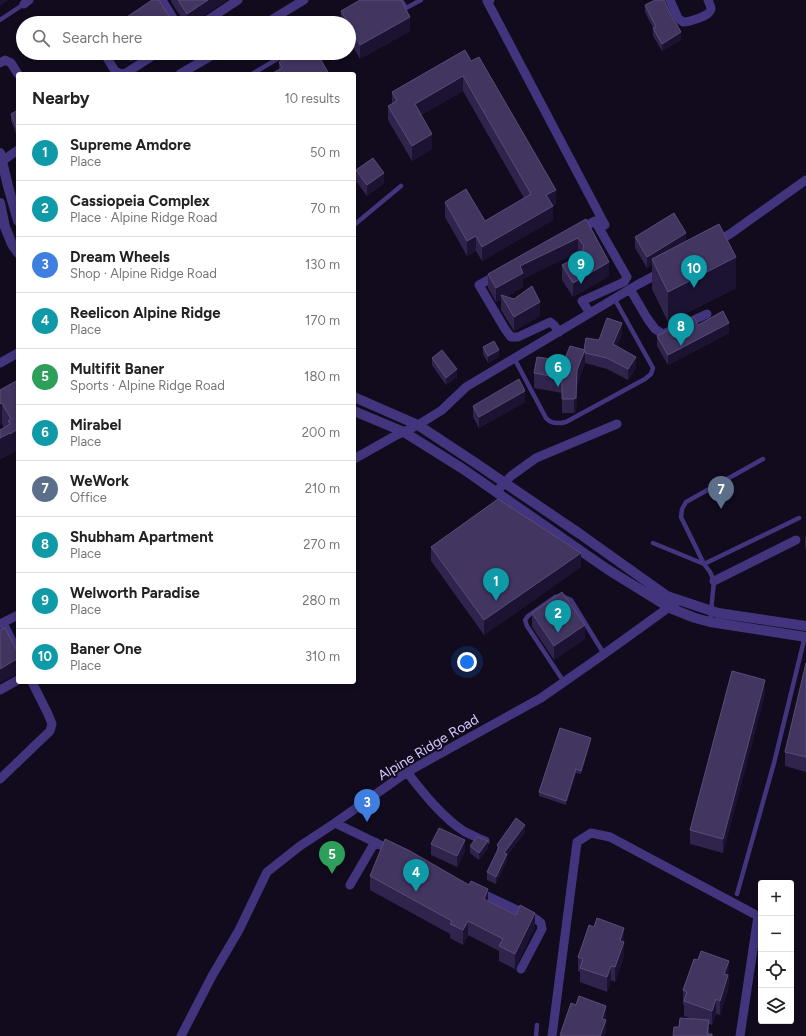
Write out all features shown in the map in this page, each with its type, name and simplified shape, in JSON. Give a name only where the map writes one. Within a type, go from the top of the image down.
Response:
[{"type":"street","points":[[213,16],[238,0]]},
{"type":"street","points":[[278,16],[304,0]]},
{"type":"street","points":[[490,0],[487,1],[503,34],[591,200],[634,287],[647,318],[655,329],[663,334],[708,314]]},
{"type":"street","points":[[670,0],[678,18],[683,22],[687,22],[708,14],[711,7],[708,0]]},
{"type":"street","points":[[158,1],[170,16]]},
{"type":"street","points":[[0,63],[5,60],[11,63],[17,72]]},
{"type":"street","points":[[108,60],[117,72]]},
{"type":"street","points":[[128,72],[146,60]]},
{"type":"street","points":[[183,72],[204,60]]},
{"type":"street","points":[[16,151],[1,157],[16,211]]},
{"type":"street","points":[[710,246],[730,234],[806,180]]},
{"type":"street","points":[[0,203],[2,227],[16,250]]},
{"type":"street","points":[[568,236],[595,220],[627,277],[624,282],[582,301],[590,313]]},
{"type":"street","points":[[356,459],[393,437],[418,426],[442,410],[466,387],[614,298],[669,268]]},
{"type":"street","points":[[506,270],[479,285],[511,337],[518,337],[550,322],[559,332]]},
{"type":"street","points":[[0,363],[16,354]]},
{"type":"street","points":[[356,398],[418,426],[504,482],[667,596],[712,611],[756,619],[806,633]]},
{"type":"street","points":[[356,412],[404,432],[463,469],[607,568],[670,608],[710,622],[806,633]]},
{"type":"street","points":[[496,492],[504,482],[536,458],[617,424]]},
{"type":"street","points":[[714,581],[796,540]]},
{"type":"street","name":"Alpine Ridge Road","points":[[182,1036],[212,976],[239,930],[267,872],[300,846],[407,772],[541,698],[670,608],[679,600]]},
{"type":"street","points":[[16,616],[2,624],[16,649]]},
{"type":"street","points":[[0,690],[16,681]]},
{"type":"street","points":[[0,779],[50,731],[52,724],[33,684]]},
{"type":"street","points":[[407,772],[424,794],[445,816],[465,831],[485,841]]},
{"type":"street","points":[[335,823],[403,856]]},
{"type":"street","points":[[552,1036],[577,842],[591,833],[610,837],[758,916],[740,1036]]},
{"type":"street","points":[[350,885],[375,842]]},
{"type":"street","points":[[473,889],[536,919],[541,923],[542,928],[521,969]]},
{"type":"lane","points":[[402,0],[406,8],[421,0]]},
{"type":"lane","points":[[0,20],[26,2]]},
{"type":"lane","points":[[255,72],[275,60]]},
{"type":"lane","points":[[356,223],[401,186]]},
{"type":"lane","points":[[514,358],[546,418],[549,422],[554,423],[566,422],[645,379],[651,374],[653,368],[614,298]]},
{"type":"lane","points":[[710,622],[714,581],[681,517],[682,509],[686,502],[763,459]]},
{"type":"lane","points":[[653,543],[704,564],[799,518]]},
{"type":"lane","points":[[564,682],[527,626],[525,620],[528,616],[555,597],[562,596],[571,600],[604,654]]},
{"type":"lane","points":[[737,894],[774,763],[806,633]]},
{"type":"lane","points":[[536,1036],[538,1025]]},
{"type":"building","points":[[152,0],[159,0],[169,16],[128,16]]},
{"type":"building","points":[[178,0],[208,0],[187,14]]},
{"type":"building","points":[[360,0],[401,0],[410,17],[360,45],[356,38],[356,16],[344,16],[341,11]]},
{"type":"building","points":[[655,0],[664,0],[681,32],[662,44],[653,28],[656,27],[645,5]]},
{"type":"building","points":[[465,50],[471,61],[479,57],[556,190],[546,195],[553,206],[482,247],[476,236],[467,241],[445,202],[466,189],[485,221],[531,194],[463,76],[415,104],[432,134],[412,146],[388,106],[397,101],[392,92]]},
{"type":"building","points":[[283,60],[321,60],[328,72],[275,72],[282,68],[279,62]]},
{"type":"building","points":[[16,111],[16,127],[11,114]]},
{"type":"building","points":[[373,158],[384,173],[367,185],[356,170]]},
{"type":"building","points":[[674,213],[686,233],[647,257],[635,237]]},
{"type":"building","points":[[586,219],[609,262],[573,283],[562,265],[581,255],[584,246],[578,238],[520,266],[523,273],[496,288],[488,274]]},
{"type":"building","points":[[719,224],[736,257],[668,292],[652,259]]},
{"type":"building","points":[[532,286],[540,302],[514,317],[501,295],[514,299]]},
{"type":"building","points":[[723,311],[729,323],[668,355],[657,336],[694,317],[698,325]]},
{"type":"building","points":[[607,318],[622,323],[613,344],[636,357],[628,369],[607,358],[585,353],[586,338],[599,340]]},
{"type":"building","points":[[494,341],[499,350],[488,356],[483,347]]},
{"type":"building","points":[[570,346],[585,350],[577,370],[576,398],[562,399],[562,378],[534,373],[537,357],[564,361]]},
{"type":"building","points":[[442,350],[457,369],[446,378],[432,358]]},
{"type":"building","points":[[519,379],[525,391],[479,417],[473,406]]},
{"type":"building","points":[[16,381],[16,430],[0,438],[0,430],[10,424],[8,421],[11,419],[2,403],[0,404],[0,390]]},
{"type":"building","points":[[498,499],[581,553],[484,620],[431,547]]},
{"type":"building","points":[[562,592],[585,625],[554,646],[532,613]]},
{"type":"building","points":[[5,628],[16,649],[16,660],[0,669],[0,630]]},
{"type":"building","points":[[806,663],[806,757],[785,752]]},
{"type":"building","points":[[732,671],[765,680],[723,839],[690,830]]},
{"type":"building","points":[[560,728],[591,738],[581,771],[576,769],[566,801],[539,792]]},
{"type":"building","points":[[516,818],[525,825],[504,853],[507,854],[496,877],[487,872],[499,847],[497,845]]},
{"type":"building","points":[[439,828],[465,840],[457,856],[431,844]]},
{"type":"building","points":[[477,837],[488,841],[479,853],[470,846]]},
{"type":"building","points":[[385,839],[410,851],[469,885],[471,881],[488,889],[484,899],[516,915],[520,905],[535,913],[515,954],[499,946],[503,939],[468,921],[463,930],[450,924],[452,921],[370,876]]},
{"type":"building","points":[[597,918],[624,928],[620,941],[624,942],[615,967],[611,966],[607,977],[580,968],[583,959],[578,957],[589,925],[594,927]]},
{"type":"building","points":[[701,951],[729,961],[724,974],[728,975],[720,1001],[716,999],[712,1011],[684,1001],[687,992],[683,990],[694,959],[698,960]]},
{"type":"building","points":[[579,996],[606,1006],[602,1019],[606,1020],[600,1036],[560,1035],[571,1003],[576,1005]]},
{"type":"building","points":[[680,1018],[709,1020],[707,1034],[712,1034],[712,1036],[673,1036],[674,1027],[679,1027]]},
{"type":"place","name":"Welworth Paradise","points":[[581,284]]},
{"type":"place","name":"Baner One","points":[[694,288]]},
{"type":"place","name":"Shubham Apartment","points":[[681,346]]},
{"type":"place","name":"Mirabel","points":[[558,387]]},
{"type":"place","name":"WeWork","points":[[721,509]]},
{"type":"place","name":"Supreme Amdore","points":[[496,601]]},
{"type":"place","name":"Cassiopeia Complex","points":[[558,633]]},
{"type":"place","name":"Dream Wheels","points":[[367,822]]},
{"type":"place","name":"Multifit Baner","points":[[332,874]]},
{"type":"place","name":"Reelicon Alpine Ridge","points":[[416,892]]}]
